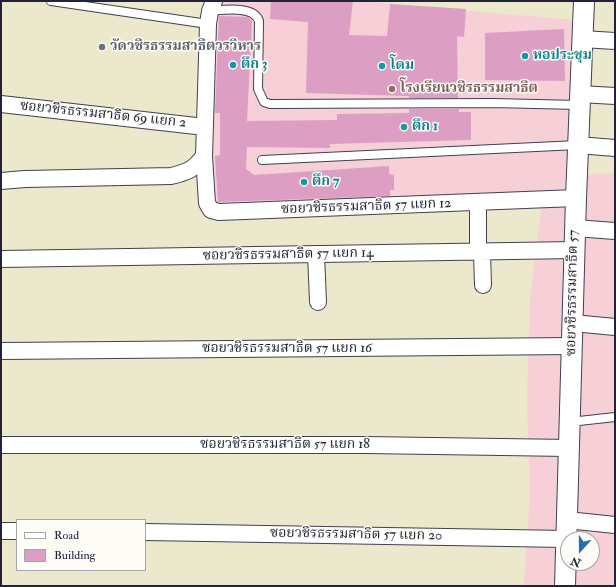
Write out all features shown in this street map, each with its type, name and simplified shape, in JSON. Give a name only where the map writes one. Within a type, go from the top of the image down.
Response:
[{"type":"street","name":"ซอยวชิรธรรมสาธิต 57","points":[[565,586],[575,228],[584,1]]},
{"type":"street","name":"ซอยวชิรธรรมสาธิต 57 แยก 12","points":[[211,12],[204,156],[207,203],[211,210],[219,212],[576,198]]},
{"type":"street","points":[[582,39],[615,41]]},
{"type":"street","points":[[580,99],[615,96]]},
{"type":"street","name":"ซอยวชิรธรรมสาธิต 69 แยก 2","points":[[1,104],[205,127]]},
{"type":"street","points":[[578,145],[615,148]]},
{"type":"street","points":[[1,181],[24,179],[171,176],[187,172],[194,168],[204,156]]},
{"type":"street","points":[[478,211],[483,285]]},
{"type":"street","points":[[575,228],[615,231]]},
{"type":"street","name":"ซอยวชิรธรรมสาธิต 57 แยก 14","points":[[1,259],[575,250]]},
{"type":"street","points":[[316,254],[318,302]]},
{"type":"street","points":[[573,323],[615,327]]},
{"type":"street","name":"ซอยวชิรธรรมสาธิต 57 แยก 16","points":[[1,351],[572,346]]},
{"type":"street","name":"ซอยวชิรธรรมสาธิต 57 แยก 18","points":[[1,445],[365,445],[570,448]]},
{"type":"street","name":"ซอยวชิรธรรมสาธิต 57 แยก 20","points":[[146,532],[567,529],[615,525]]},
{"type":"street","points":[[1,531],[16,531]]},
{"type":"lane","points":[[51,1],[211,12],[237,10],[253,12],[257,15],[259,20],[258,89],[264,102],[270,104],[493,103],[580,99]]},
{"type":"lane","points":[[262,160],[578,145]]},
{"type":"lane","points":[[570,422],[615,417]]},
{"type":"shaded area","name":"โรงเรียนวชิรธรรมสาธิต","points":[[218,1],[358,1],[575,20],[585,174],[615,173],[615,586],[524,586],[530,491],[527,400],[530,300],[542,203],[218,208],[214,203],[211,116]]},
{"type":"building","name":"โดม","points":[[271,1],[353,1],[349,35],[387,36],[390,4],[466,9],[464,37],[457,36],[458,98],[409,98],[409,96],[306,93],[308,22],[270,19]]},
{"type":"building","points":[[219,16],[247,17],[252,20],[247,121],[337,120],[337,114],[409,113],[409,109],[459,109],[459,112],[471,112],[471,140],[330,144],[330,148],[247,147],[246,169],[254,175],[389,166],[389,174],[394,175],[394,190],[390,190],[390,196],[218,202],[215,156],[220,155],[220,113],[215,113]]},
{"type":"building","name":"หอประชุม","points":[[564,29],[565,81],[485,80],[485,33]]},
{"type":"place","name":"วัดวชิรธรรมสาธิตวรวิหาร","points":[[102,47]]},
{"type":"place","name":"หอประชุม","points":[[525,56]]},
{"type":"place","name":"ตึก 3","points":[[233,65]]},
{"type":"place","name":"โดม","points":[[382,66]]},
{"type":"place","name":"โรงเรียนวชิรธรรมสาธิต","points":[[392,89]]},
{"type":"place","name":"ตึก 1","points":[[404,127]]},
{"type":"place","name":"ตึก 7","points":[[304,182]]}]
